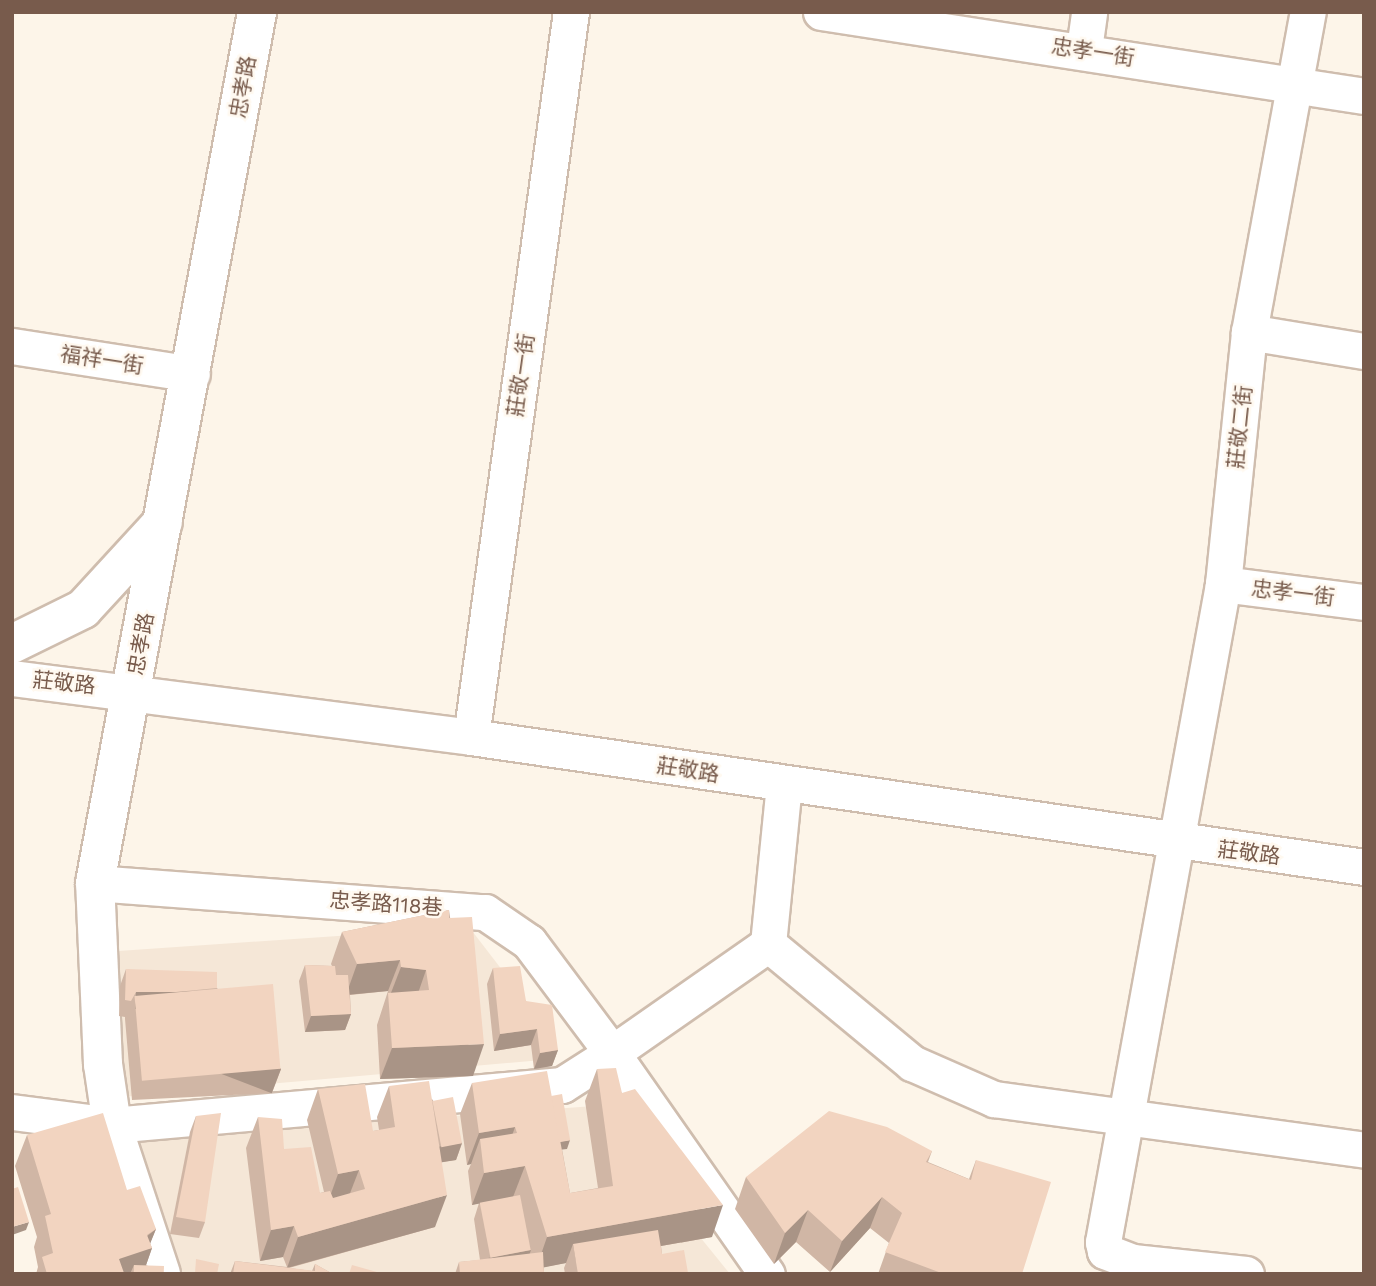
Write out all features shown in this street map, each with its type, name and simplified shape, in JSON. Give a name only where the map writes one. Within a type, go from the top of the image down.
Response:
[{"type":"street","name":"忠孝路","points":[[161,1274],[112,1125],[103,1064],[95,883],[192,374],[257,12]]},
{"type":"street","name":"莊敬一街","points":[[471,737],[570,12]]},
{"type":"street","name":"忠孝一街","points":[[821,12],[1084,49],[1297,87],[1364,96]]},
{"type":"street","points":[[1084,49],[1088,12]]},
{"type":"street","name":"莊敬二街","points":[[1245,1274],[1132,1262],[1105,1251],[1122,1120],[1223,584],[1250,332],[1297,87],[1308,12]]},
{"type":"street","points":[[1250,332],[1364,351]]},
{"type":"street","name":"福祥一街","points":[[12,346],[192,374]]},
{"type":"street","points":[[12,644],[83,609],[163,522]]},
{"type":"street","name":"忠孝一街","points":[[1223,584],[1364,602]]},
{"type":"street","name":"莊敬路","points":[[12,678],[133,690],[471,737],[1173,843],[1364,867]]},
{"type":"street","points":[[12,1112],[112,1125],[562,1085],[612,1054],[768,944],[784,784]]},
{"type":"street","name":"忠孝路118巷","points":[[95,883],[485,912],[529,942],[612,1054],[767,1274]]},
{"type":"street","points":[[768,944],[912,1063],[994,1099],[1122,1120],[1364,1150]]},
{"type":"shaded area","points":[[469,927],[533,1010],[542,1060],[122,1097],[104,952]]},
{"type":"shaded area","points":[[594,1106],[730,1274],[169,1274],[138,1139]]},
{"type":"building","points":[[449,910],[449,918],[472,917],[484,1044],[392,1048],[388,993],[429,990],[426,970],[401,967],[400,960],[357,964],[342,932]]},
{"type":"building","points":[[305,965],[335,966],[336,975],[348,975],[351,1014],[311,1016]]},
{"type":"building","points":[[520,966],[526,1001],[552,1005],[558,1050],[540,1053],[537,1029],[500,1034],[493,968]]},
{"type":"building","points":[[126,969],[217,972],[217,988],[136,992],[131,1001],[125,1000]]},
{"type":"building","points":[[273,984],[280,1069],[142,1081],[135,996]]},
{"type":"building","points":[[616,1068],[622,1093],[635,1089],[723,1205],[547,1237],[525,1166],[484,1173],[480,1139],[517,1133],[515,1127],[479,1133],[472,1083],[547,1071],[570,1193],[613,1186],[597,1069]]},
{"type":"building","points":[[429,1081],[447,1195],[298,1237],[294,1226],[271,1230],[258,1117],[282,1119],[284,1149],[311,1147],[320,1193],[330,1191],[333,1198],[365,1189],[359,1170],[338,1174],[318,1089],[365,1084],[373,1131],[395,1127],[389,1086]]},
{"type":"building","points":[[562,1094],[570,1140],[559,1142],[551,1096]]},
{"type":"building","points":[[453,1097],[462,1143],[441,1147],[432,1101]]},
{"type":"building","points":[[829,1111],[887,1127],[932,1151],[926,1162],[971,1180],[976,1160],[1051,1182],[1022,1274],[944,1274],[885,1252],[902,1213],[882,1197],[842,1241],[808,1210],[785,1233],[746,1177]]},
{"type":"building","points":[[103,1113],[127,1190],[140,1186],[156,1229],[147,1235],[152,1248],[119,1259],[124,1273],[120,1274],[47,1274],[42,1257],[53,1253],[45,1216],[51,1214],[27,1135]]},
{"type":"building","points":[[221,1113],[205,1222],[176,1217],[196,1116]]},
{"type":"building","points":[[18,1187],[29,1222],[12,1227],[12,1189]]},
{"type":"building","points":[[520,1195],[531,1250],[490,1258],[480,1203]]},
{"type":"building","points":[[658,1230],[662,1254],[684,1250],[688,1273],[578,1274],[573,1244]]},
{"type":"building","points":[[543,1252],[544,1274],[460,1274],[459,1262]]},
{"type":"building","points":[[196,1259],[219,1264],[217,1274],[195,1274]]},
{"type":"building","points":[[235,1261],[315,1271],[315,1264],[333,1274],[233,1274]]},
{"type":"building","points":[[134,1265],[164,1266],[164,1274],[134,1274]]},
{"type":"building","points":[[352,1265],[384,1274],[349,1274]]}]
